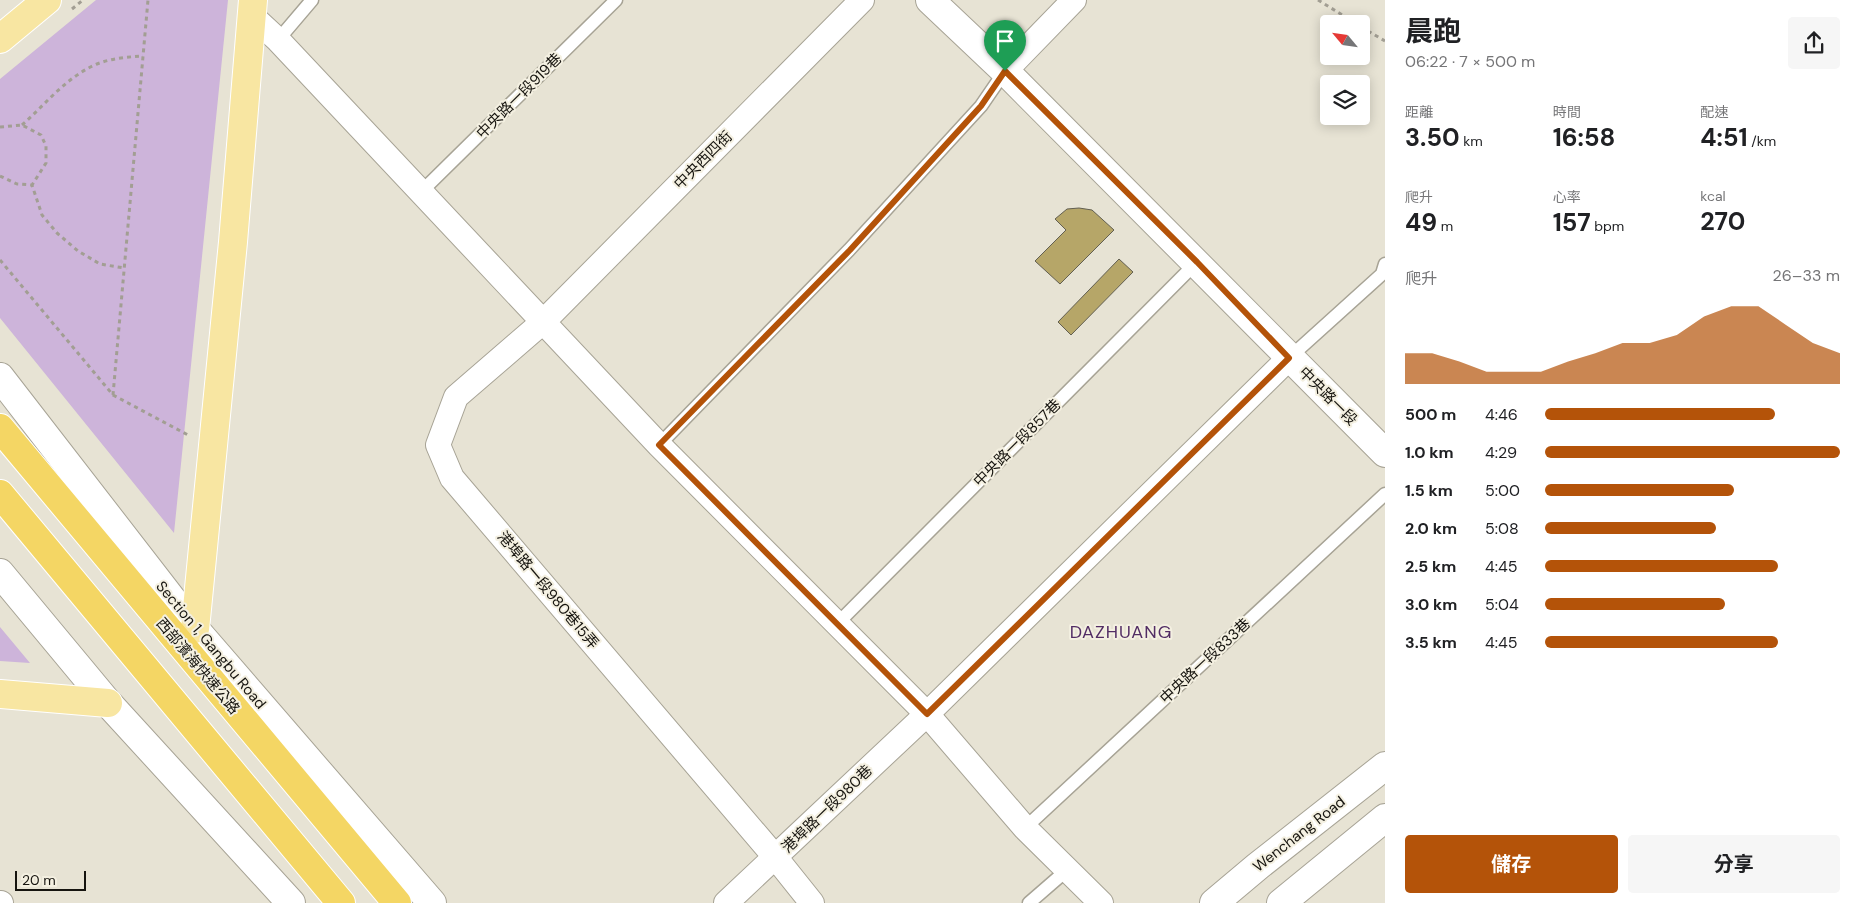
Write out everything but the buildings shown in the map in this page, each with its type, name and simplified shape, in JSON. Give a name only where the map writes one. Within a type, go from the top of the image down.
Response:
[{"type":"highway","name":"西部濱海快速公路","points":[[0,428],[397,903]]},
{"type":"highway","points":[[0,494],[341,903]]},
{"type":"main road","points":[[0,39],[47,0]]},
{"type":"main road","points":[[195,629],[233,242],[252,8]]},
{"type":"main road","points":[[0,694],[108,703]]},
{"type":"street","name":"中央西四街","points":[[544,321],[862,0]]},
{"type":"street","name":"中央路一段","points":[[930,0],[1005,71],[1197,262],[1289,358],[1385,453]]},
{"type":"street","points":[[1005,71],[1074,0]]},
{"type":"street","points":[[252,8],[278,40],[659,445],[927,714],[1025,828],[1101,903]]},
{"type":"street","name":"港埠路一段980巷15弄","points":[[544,321],[456,397],[438,445],[452,478],[776,858],[812,903]]},
{"type":"street","name":"港埠路一段980巷","points":[[726,903],[927,714],[1289,358]]},
{"type":"street","name":"Section 1, Gangbu Road","points":[[0,378],[195,629],[432,903]]},
{"type":"street","points":[[0,573],[108,703],[291,903]]},
{"type":"street","name":"Wenchang Road","points":[[1214,903],[1385,766]]},
{"type":"street","points":[[1281,903],[1385,818]]},
{"type":"lane","points":[[278,40],[312,0]]},
{"type":"lane","name":"中央路一段919巷","points":[[421,192],[616,0]]},
{"type":"lane","points":[[659,445],[850,250],[981,106],[1005,71]]},
{"type":"lane","name":"中央路一段857巷","points":[[837,624],[1197,262]]},
{"type":"lane","points":[[1289,358],[1382,274],[1385,264]]},
{"type":"lane","name":"中央路一段833巷","points":[[1025,828],[1385,494]]},
{"type":"lane","points":[[1029,903],[1067,870]]},
{"type":"path","points":[[113,395],[148,0]]},
{"type":"path","points":[[1318,0],[1342,15]]},
{"type":"path","points":[[1370,32],[1385,41]]},
{"type":"path","points":[[22,125],[68,81],[78,74],[97,64],[110,60],[143,56]]},
{"type":"path","points":[[0,127],[22,125],[41,134],[46,146],[46,163],[32,185]]},
{"type":"path","points":[[0,176],[17,184],[32,185]]},
{"type":"path","points":[[32,185],[42,215],[57,233],[78,251],[100,264],[124,268]]},
{"type":"path","points":[[0,260],[113,395],[213,448]]},
{"type":"shaded area","points":[[96,0],[228,0],[174,533],[0,318],[0,79]]},
{"type":"shaded area","points":[[0,627],[30,663],[0,661]]},
{"type":"district","name":"DAZHUANG","points":[[1121,632]]},
{"type":"route","points":[[1005,71],[1197,262],[1289,358],[927,714],[659,445],[850,250],[981,106],[1005,71]]}]
